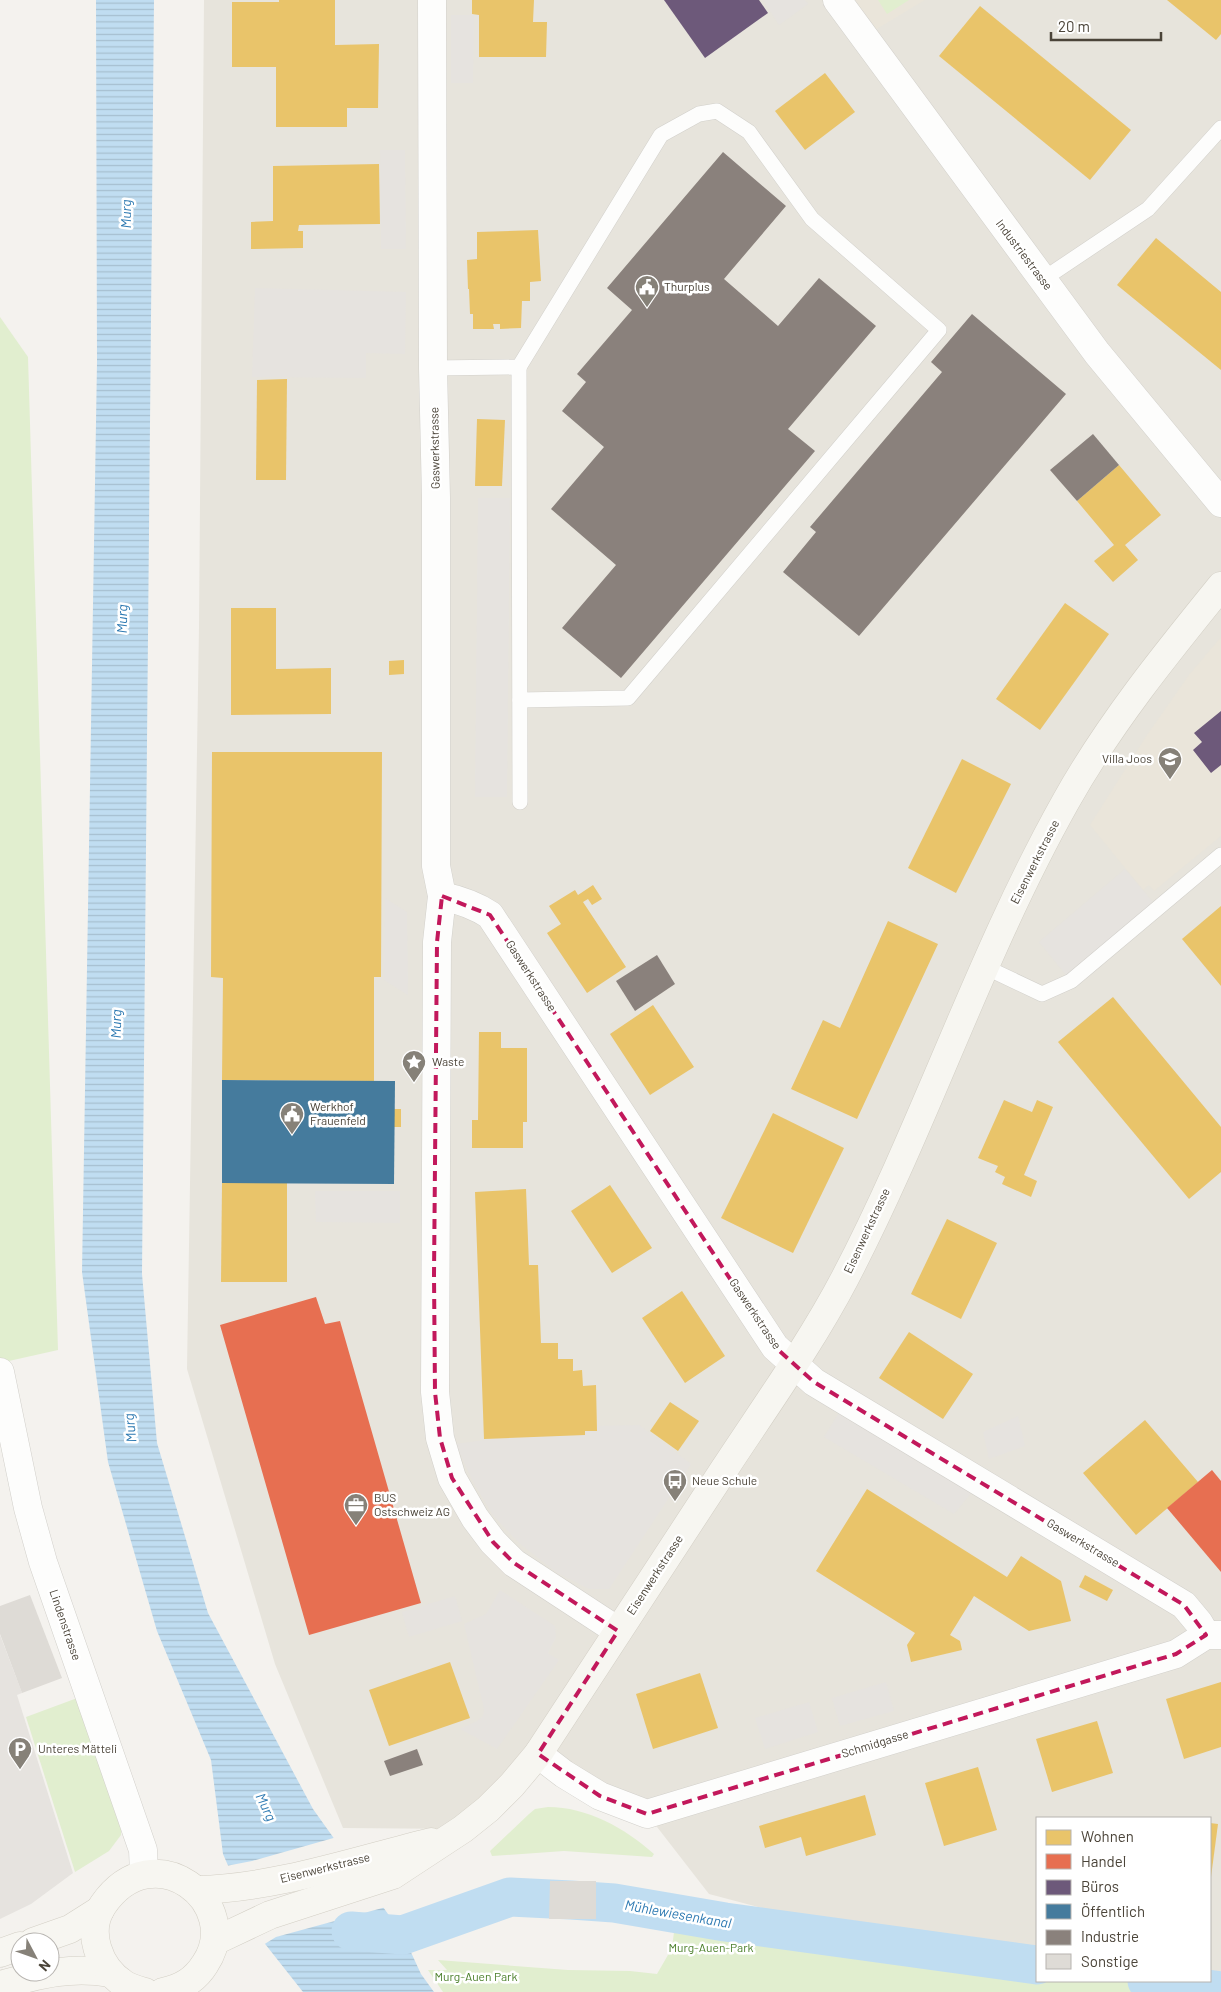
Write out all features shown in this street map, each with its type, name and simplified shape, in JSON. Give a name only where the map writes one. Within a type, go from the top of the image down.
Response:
[{"type":"main road","name":"Eisenwerkstrasse","points":[[220,1938],[451,1837],[488,1809],[512,1785],[538,1754],[793,1364],[844,1279],[895,1172],[1007,918],[1066,801],[1106,735],[1154,668],[1221,586]]},
{"type":"main road","name":"Eisenwerkstrasse","points":[[203,1890],[389,1864]]},
{"type":"main road","points":[[145,1992],[124,1985],[110,1973],[101,1960],[96,1943],[95,1928],[100,1910],[112,1891],[125,1881],[144,1874],[162,1874],[178,1878],[203,1890],[220,1938],[209,1959],[202,1983],[188,1983],[175,1990],[163,1992]]},
{"type":"main road","points":[[60,1933],[70,1929],[100,1910]]},
{"type":"main road","points":[[0,1985],[45,1974],[86,1969],[110,1973]]},
{"type":"street","name":"Gaswerkstrasse","points":[[432,0],[433,368],[436,498],[436,866],[442,896],[437,942],[434,1265],[435,1392],[440,1438],[452,1478],[475,1518],[493,1542],[514,1563],[618,1631]]},
{"type":"street","name":"Industriestrasse","points":[[837,0],[1097,353],[1221,503]]},
{"type":"street","name":"Gaswerkstrasse","points":[[442,896],[477,907],[490,915],[775,1347],[814,1382],[1184,1605],[1199,1623],[1214,1635]]},
{"type":"street","name":"Lindenstrasse","points":[[0,1372],[28,1508],[43,1562],[143,1850],[144,1874]]},
{"type":"street","name":"Schmidgasse","points":[[538,1754],[564,1774],[600,1796],[647,1814],[1176,1654],[1214,1635]]},
{"type":"lane","points":[[520,700],[628,698],[939,330],[812,219],[749,132],[717,111],[699,114],[662,135],[519,367],[520,802]]},
{"type":"lane","points":[[1042,280],[1148,209],[1221,128]]},
{"type":"lane","points":[[433,368],[519,367]]},
{"type":"lane","points":[[985,967],[1042,994],[1071,980],[1221,855]]},
{"type":"highlighted area","points":[[442,896],[490,915],[775,1347],[814,1382],[1184,1605],[1206,1635],[1176,1654],[647,1814],[600,1796],[538,1754],[618,1631],[514,1563],[493,1542],[452,1478],[440,1438],[435,1392],[434,1275],[437,942]]},
{"type":"shaded area","points":[[204,0],[1221,0],[1221,1979],[1211,1977],[1211,1817],[1036,1817],[1036,1953],[811,1921],[709,1894],[647,1814],[538,1754],[463,1829],[343,1828],[275,1664],[187,1369],[199,627]]},
{"type":"shaded area","points":[[763,0],[805,0],[808,4],[779,25]]},
{"type":"shaded area","points":[[831,0],[925,0],[863,37]]},
{"type":"shaded area","points":[[451,15],[474,15],[473,83],[451,83]]},
{"type":"shaded area","points":[[380,150],[405,150],[406,249],[381,249]]},
{"type":"shaded area","points":[[255,288],[406,292],[405,354],[366,353],[366,378],[252,377]]},
{"type":"shaded area","points":[[478,498],[510,498],[507,797],[475,797]]},
{"type":"shaded area","name":"Villa Joos","points":[[1221,637],[1221,836],[1154,891],[1149,885],[1143,890],[1090,825],[1147,735],[1189,675]]},
{"type":"shaded area","points":[[1125,869],[1158,908],[1071,981],[1039,942]]},
{"type":"shaded area","points":[[385,898],[407,912],[408,995],[384,980]]},
{"type":"shaded area","points":[[315,1191],[400,1191],[400,1223],[316,1222]]},
{"type":"shaded area","points":[[840,1411],[972,1492],[954,1514],[824,1437]]},
{"type":"shaded area","points":[[1018,1416],[1025,1446],[989,1459],[983,1432]]},
{"type":"shaded area","points":[[639,1425],[691,1464],[609,1589],[589,1589],[556,1572],[519,1543],[492,1514],[472,1480],[456,1444],[585,1426]]},
{"type":"shaded area","points":[[500,1590],[555,1626],[556,1637],[548,1653],[559,1660],[497,1749],[460,1729],[483,1716],[484,1709],[464,1624],[486,1614]]},
{"type":"shaded area","points":[[455,1596],[462,1621],[409,1637],[402,1612]]},
{"type":"shaded area","name":"Unteres Mätteli","points":[[0,1635],[22,1693],[17,1695],[73,1873],[31,1904],[0,1919]]},
{"type":"shaded area","points":[[886,1682],[894,1711],[840,1726],[832,1698]]},
{"type":"shaded area","points":[[809,1702],[818,1732],[765,1749],[755,1718]]},
{"type":"green space","points":[[878,0],[909,0],[887,14]]},
{"type":"green space","points":[[0,317],[28,357],[58,1350],[0,1363]]},
{"type":"green space","points":[[80,1697],[121,1813],[121,1835],[109,1851],[75,1872],[26,1717]]},
{"type":"green space","points":[[548,1807],[577,1811],[605,1821],[631,1836],[654,1854],[652,1857],[564,1851],[492,1856],[490,1851],[529,1814],[535,1809]]},
{"type":"green space","name":"Murg-Auen-Park","points":[[678,1900],[727,1915],[1036,1963],[1036,1982],[1160,1982],[1221,1992],[443,1992],[428,1970],[447,1970],[438,1960],[568,1970],[630,1971],[657,1974],[672,1948]]},
{"type":"water","name":"Murg","points":[[96,0],[154,0],[142,1274],[157,1443],[208,1613],[313,1809],[403,1935],[421,1974],[434,1992],[303,1992],[258,1935],[223,1854],[211,1760],[157,1631],[108,1462],[82,1272],[97,362]]},
{"type":"pier","points":[[337,1837],[386,1907],[276,1937],[263,1945],[256,1936],[226,1866],[252,1861]]},
{"type":"building: Wohnen","points":[[279,0],[335,0],[335,45],[379,44],[378,108],[347,108],[347,127],[276,127],[276,67],[232,67],[232,2],[279,2]]},
{"type":"building: Wohnen","points":[[472,0],[534,0],[533,22],[547,22],[546,57],[479,57],[479,15],[472,14]]},
{"type":"building: Wohnen","points":[[1167,0],[1221,0],[1221,34],[1216,40]]},
{"type":"building: Wohnen","points":[[980,6],[1131,130],[1090,180],[939,56]]},
{"type":"building: Wohnen","points":[[825,73],[855,112],[805,150],[775,111]]},
{"type":"building: Wohnen","points":[[379,164],[380,224],[299,225],[298,231],[303,231],[303,248],[251,249],[251,222],[273,221],[273,166]]},
{"type":"building: Wohnen","points":[[538,230],[541,281],[530,282],[530,301],[522,301],[521,328],[500,329],[500,324],[493,324],[494,329],[473,329],[473,314],[470,314],[467,260],[477,259],[477,232]]},
{"type":"building: Wohnen","points":[[1156,238],[1221,292],[1221,370],[1117,285]]},
{"type":"building: Wohnen","points":[[287,379],[286,480],[256,480],[257,380]]},
{"type":"building: Wohnen","points":[[477,419],[505,420],[502,486],[475,486]]},
{"type":"building: Wohnen","points":[[1119,465],[1161,515],[1125,545],[1138,560],[1113,582],[1094,561],[1114,545],[1077,501]]},
{"type":"building: Wohnen","points":[[1065,603],[1109,634],[1040,730],[996,699]]},
{"type":"building: Wohnen","points":[[231,608],[276,608],[276,669],[331,668],[331,714],[231,715]]},
{"type":"building: Wohnen","points":[[404,660],[404,674],[389,675],[389,661]]},
{"type":"building: Wohnen","points":[[212,752],[382,752],[381,977],[374,977],[374,1081],[222,1080],[223,978],[211,977]]},
{"type":"building: Wohnen","points":[[962,759],[1011,784],[956,893],[908,868]]},
{"type":"building: Wohnen","points":[[593,885],[602,899],[592,905],[588,899],[583,902],[626,967],[587,993],[547,933],[561,924],[549,906],[575,890],[578,895]]},
{"type":"building: Wohnen","points":[[1221,906],[1221,986],[1182,939]]},
{"type":"building: Wohnen","points":[[888,921],[938,944],[857,1119],[791,1089],[823,1020],[840,1028]]},
{"type":"building: Wohnen","points":[[1113,997],[1221,1127],[1221,1172],[1189,1199],[1058,1042]]},
{"type":"building: Wohnen","points":[[653,1005],[694,1067],[650,1095],[610,1034]]},
{"type":"building: Wohnen","points":[[479,1032],[501,1032],[501,1048],[527,1048],[527,1122],[523,1122],[523,1148],[472,1148],[472,1120],[478,1120]]},
{"type":"building: Wohnen","points":[[1004,1100],[1032,1112],[1037,1100],[1053,1107],[1024,1175],[1037,1181],[1031,1197],[1002,1184],[1005,1177],[995,1172],[998,1166],[978,1158]]},
{"type":"building: Wohnen","points":[[394,1109],[401,1109],[401,1127],[394,1127]]},
{"type":"building: Wohnen","points":[[773,1113],[844,1148],[793,1253],[721,1218]]},
{"type":"building: Wohnen","points":[[222,1183],[287,1183],[287,1282],[221,1282]]},
{"type":"building: Wohnen","points":[[610,1185],[652,1248],[612,1273],[571,1211]]},
{"type":"building: Wohnen","points":[[526,1189],[529,1265],[538,1265],[541,1343],[558,1343],[558,1359],[573,1359],[573,1371],[582,1370],[583,1386],[596,1385],[597,1431],[585,1431],[585,1435],[484,1439],[475,1192]]},
{"type":"building: Wohnen","points":[[947,1219],[997,1243],[961,1319],[911,1294]]},
{"type":"building: Wohnen","points":[[682,1291],[725,1356],[685,1383],[642,1318]]},
{"type":"building: Wohnen","points":[[909,1332],[973,1374],[943,1419],[879,1378]]},
{"type":"building: Wohnen","points":[[670,1402],[699,1421],[678,1451],[650,1431]]},
{"type":"building: Wohnen","points":[[1145,1420],[1198,1482],[1136,1535],[1083,1473]]},
{"type":"building: Wohnen","points":[[867,1489],[1007,1577],[1021,1556],[1061,1581],[1071,1621],[1029,1631],[974,1596],[950,1635],[960,1641],[962,1650],[911,1662],[907,1645],[915,1633],[816,1571]]},
{"type":"building: Wohnen","points":[[1085,1575],[1113,1590],[1107,1601],[1079,1587]]},
{"type":"building: Wohnen","points":[[450,1662],[470,1718],[389,1746],[369,1690]]},
{"type":"building: Wohnen","points":[[700,1673],[718,1728],[653,1749],[636,1694]]},
{"type":"building: Wohnen","points":[[1221,1682],[1221,1747],[1184,1759],[1166,1699]]},
{"type":"building: Wohnen","points":[[1097,1721],[1113,1773],[1052,1792],[1036,1739]]},
{"type":"building: Wohnen","points":[[978,1767],[997,1830],[944,1846],[925,1783]]},
{"type":"building: Wohnen","points":[[865,1795],[876,1835],[806,1856],[801,1837],[765,1848],[759,1826]]},
{"type":"building: Wohnen","points":[[1211,1823],[1218,1824],[1211,1877]]},
{"type":"building: Handel","points":[[316,1297],[325,1324],[340,1321],[421,1603],[309,1635],[220,1325]]},
{"type":"building: Handel","points":[[1212,1470],[1221,1481],[1221,1572],[1167,1508]]},
{"type":"building: Büros","points":[[664,0],[759,0],[768,13],[705,58]]},
{"type":"building: Büros","points":[[1221,711],[1221,765],[1211,773],[1193,750],[1202,742],[1194,733]]},
{"type":"building: Öffentlich","points":[[222,1080],[395,1081],[394,1184],[222,1183]]},
{"type":"building: Industrie","points":[[723,152],[786,206],[724,279],[778,326],[819,278],[876,326],[788,429],[815,451],[621,678],[562,628],[616,565],[551,509],[604,447],[562,411],[586,382],[577,374],[632,310],[607,288]]},
{"type":"building: Industrie","points":[[972,314],[1066,394],[859,636],[783,572],[816,532],[810,527],[942,372],[931,362]]},
{"type":"building: Industrie","points":[[1093,434],[1119,465],[1077,501],[1050,470]]},
{"type":"building: Industrie","points":[[657,955],[675,984],[635,1011],[616,981]]},
{"type":"building: Industrie","points":[[417,1749],[423,1765],[390,1776],[384,1761]]},
{"type":"building: Sonstige","points":[[30,1595],[62,1678],[22,1693],[0,1634],[0,1606]]},
{"type":"building: Sonstige","points":[[550,1881],[596,1881],[596,1919],[549,1919]]},
{"type":"waterway","name":"Mühlewiesenkanal","points":[[351,1931],[403,1935],[510,1897],[571,1900],[614,1903],[725,1922],[1036,1965]]},
{"type":"waterway","name":"Mühlewiesenkanal","points":[[1154,1982],[1221,1991]]},
{"type":"place","name":"Thurplus","points":[[647,308]]},
{"type":"place","name":"Villa Joos","points":[[1170,780]]},
{"type":"place","name":"Waste","points":[[414,1083]]},
{"type":"place","name":"Werkhof Frauenfeld","points":[[292,1135]]},
{"type":"place","name":"Neue Schule","points":[[675,1502]]},
{"type":"place","name":"BUS Ostschweiz AG","points":[[356,1526]]},
{"type":"place","name":"Unteres Mätteli","points":[[20,1770]]},
{"type":"park label","name":"Murg-Auen Park","points":[[476,1977]]}]
